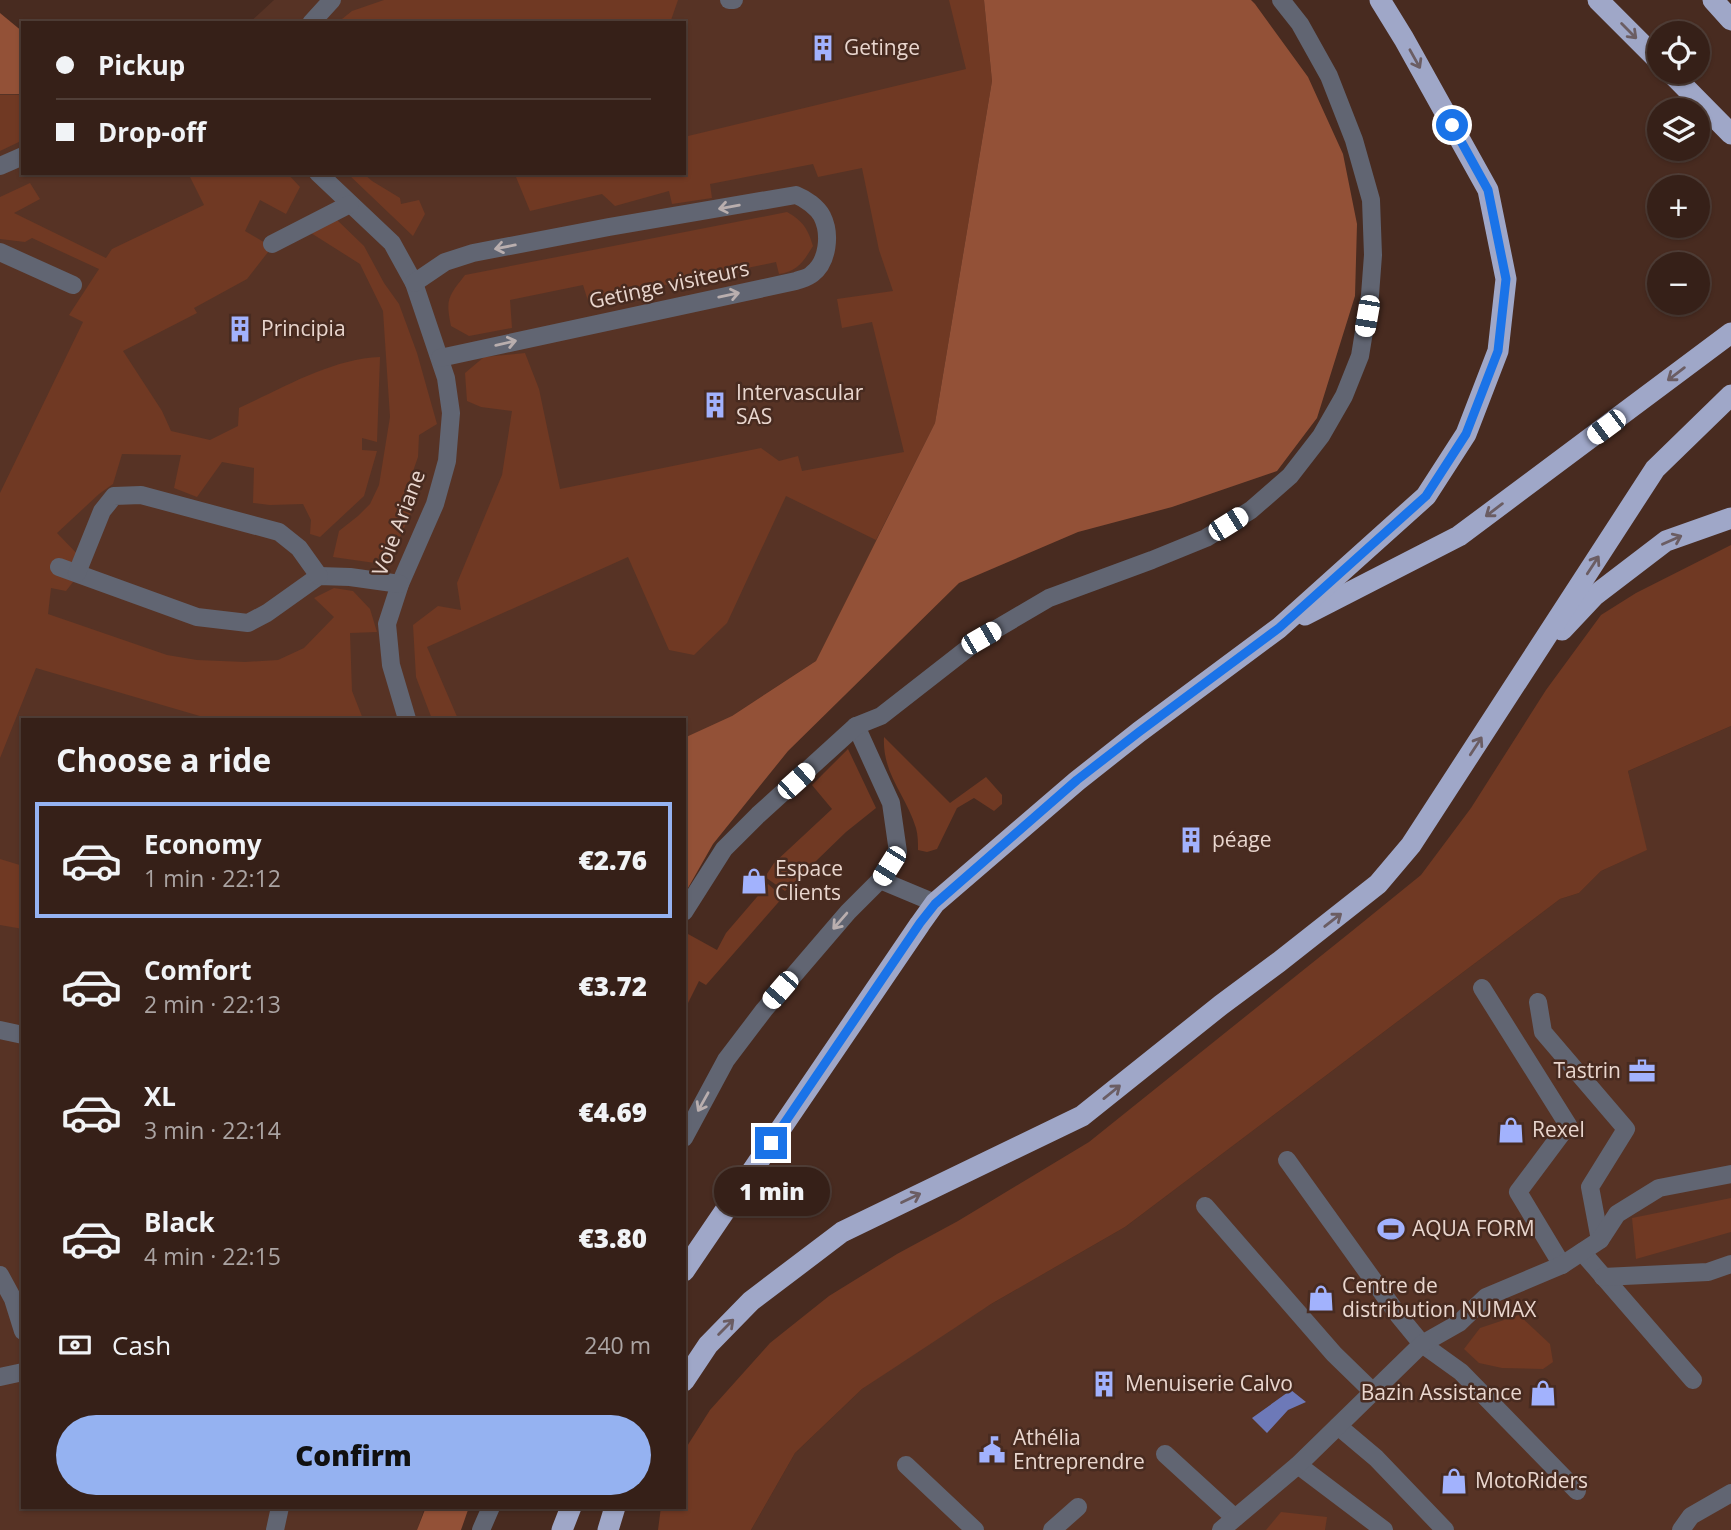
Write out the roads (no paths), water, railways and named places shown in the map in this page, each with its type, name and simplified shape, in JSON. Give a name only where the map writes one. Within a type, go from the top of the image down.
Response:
[{"type":"highway","points":[[686,1268],[935,904],[1077,780],[1279,628],[1426,496],[1466,434],[1498,351],[1506,279],[1488,190],[1380,0]]},
{"type":"highway","points":[[1598,0],[1647,49]]},
{"type":"highway","points":[[1713,0],[1731,20]]},
{"type":"highway","points":[[1682,84],[1731,134]]},
{"type":"highway","points":[[1279,628],[1459,536],[1731,333]]},
{"type":"highway","points":[[686,1378],[708,1345],[751,1301],[842,1232],[1082,1116],[1378,884],[1411,845],[1655,469],[1731,395]]},
{"type":"highway","points":[[1529,664],[1594,596],[1666,541],[1731,518]]},
{"type":"highway","points":[[562,1530],[570,1509]]},
{"type":"highway","points":[[608,1530],[614,1509]]},
{"type":"street","points":[[313,21],[332,0]]},
{"type":"street","points":[[686,909],[724,849],[856,726],[881,716],[981,638],[1049,598],[1206,538],[1251,510],[1290,476],[1321,436],[1338,406],[1360,356],[1370,295],[1373,255],[1371,200],[1354,140],[1329,76],[1300,24],[1281,0]]},
{"type":"street","points":[[0,166],[21,157]]},
{"type":"street","name":"Voie Ariane","points":[[320,175],[392,243],[414,283],[446,378],[451,413],[447,461],[435,504],[400,584],[387,624],[391,665],[407,718]]},
{"type":"street","name":"Getinge visiteurs","points":[[414,283],[445,262],[473,253],[796,195],[815,207],[822,216],[828,241],[825,254],[811,275],[796,281],[440,358]]},
{"type":"street","points":[[272,244],[350,204]]},
{"type":"street","points":[[0,253],[73,285]]},
{"type":"street","points":[[77,573],[102,511],[114,496],[141,495],[279,532],[299,548],[319,576]]},
{"type":"street","points":[[60,567],[197,617],[248,623],[267,613],[319,576],[400,584]]},
{"type":"street","points":[[686,1134],[726,1060],[764,1010],[848,912],[880,880],[898,852],[891,803],[856,726]]},
{"type":"street","points":[[880,880],[935,904]]},
{"type":"street","points":[[1482,988],[1568,1125],[1518,1192],[1562,1265]]},
{"type":"street","points":[[1538,1002],[1543,1032],[1626,1129],[1590,1186],[1600,1240]]},
{"type":"street","points":[[0,1030],[21,1035]]},
{"type":"street","points":[[1287,1160],[1399,1317],[1422,1344],[1461,1372],[1577,1491]]},
{"type":"street","points":[[1165,1454],[1228,1524],[1298,1465],[1422,1344],[1459,1323],[1486,1297],[1562,1265],[1600,1240],[1617,1214],[1660,1188],[1731,1174]]},
{"type":"street","points":[[1205,1206],[1334,1354],[1373,1392]]},
{"type":"street","points":[[1582,1252],[1693,1380]]},
{"type":"street","points":[[1603,1276],[1708,1272],[1731,1264]]},
{"type":"street","points":[[0,1275],[13,1299],[21,1325]]},
{"type":"street","points":[[1338,1426],[1376,1458],[1445,1530]]},
{"type":"street","points":[[906,1465],[975,1530]]},
{"type":"street","points":[[1298,1465],[1384,1530]]},
{"type":"street","points":[[1681,1530],[1691,1516],[1731,1493]]},
{"type":"street","points":[[1052,1530],[1079,1507]]},
{"type":"street","points":[[275,1530],[280,1509]]},
{"type":"street","points":[[481,1530],[490,1509]]},
{"type":"water","points":[[1291,1390],[1306,1402],[1288,1410],[1267,1433],[1252,1418]]},
{"type":"place","name":"Getinge","points":[[823,48]]},
{"type":"place","name":"Principia","points":[[240,329]]},
{"type":"place","name":"Intervascular SAS","points":[[715,405]]},
{"type":"place","name":"péage","points":[[1191,840]]},
{"type":"place","name":"Espace Clients","points":[[754,881]]},
{"type":"place","name":"Tastrin","points":[[1642,1071]]},
{"type":"place","name":"Rexel","points":[[1511,1130]]},
{"type":"place","name":"AQUA FORM","points":[[1391,1229]]},
{"type":"place","name":"Centre de distribution NUMAX","points":[[1321,1298]]},
{"type":"place","name":"Menuiserie Calvo","points":[[1104,1384]]},
{"type":"place","name":"Bazin Assistance","points":[[1543,1393]]},
{"type":"place","name":"Athélia Entreprendre","points":[[992,1450]]},
{"type":"place","name":"MotoRiders","points":[[1454,1481]]}]
